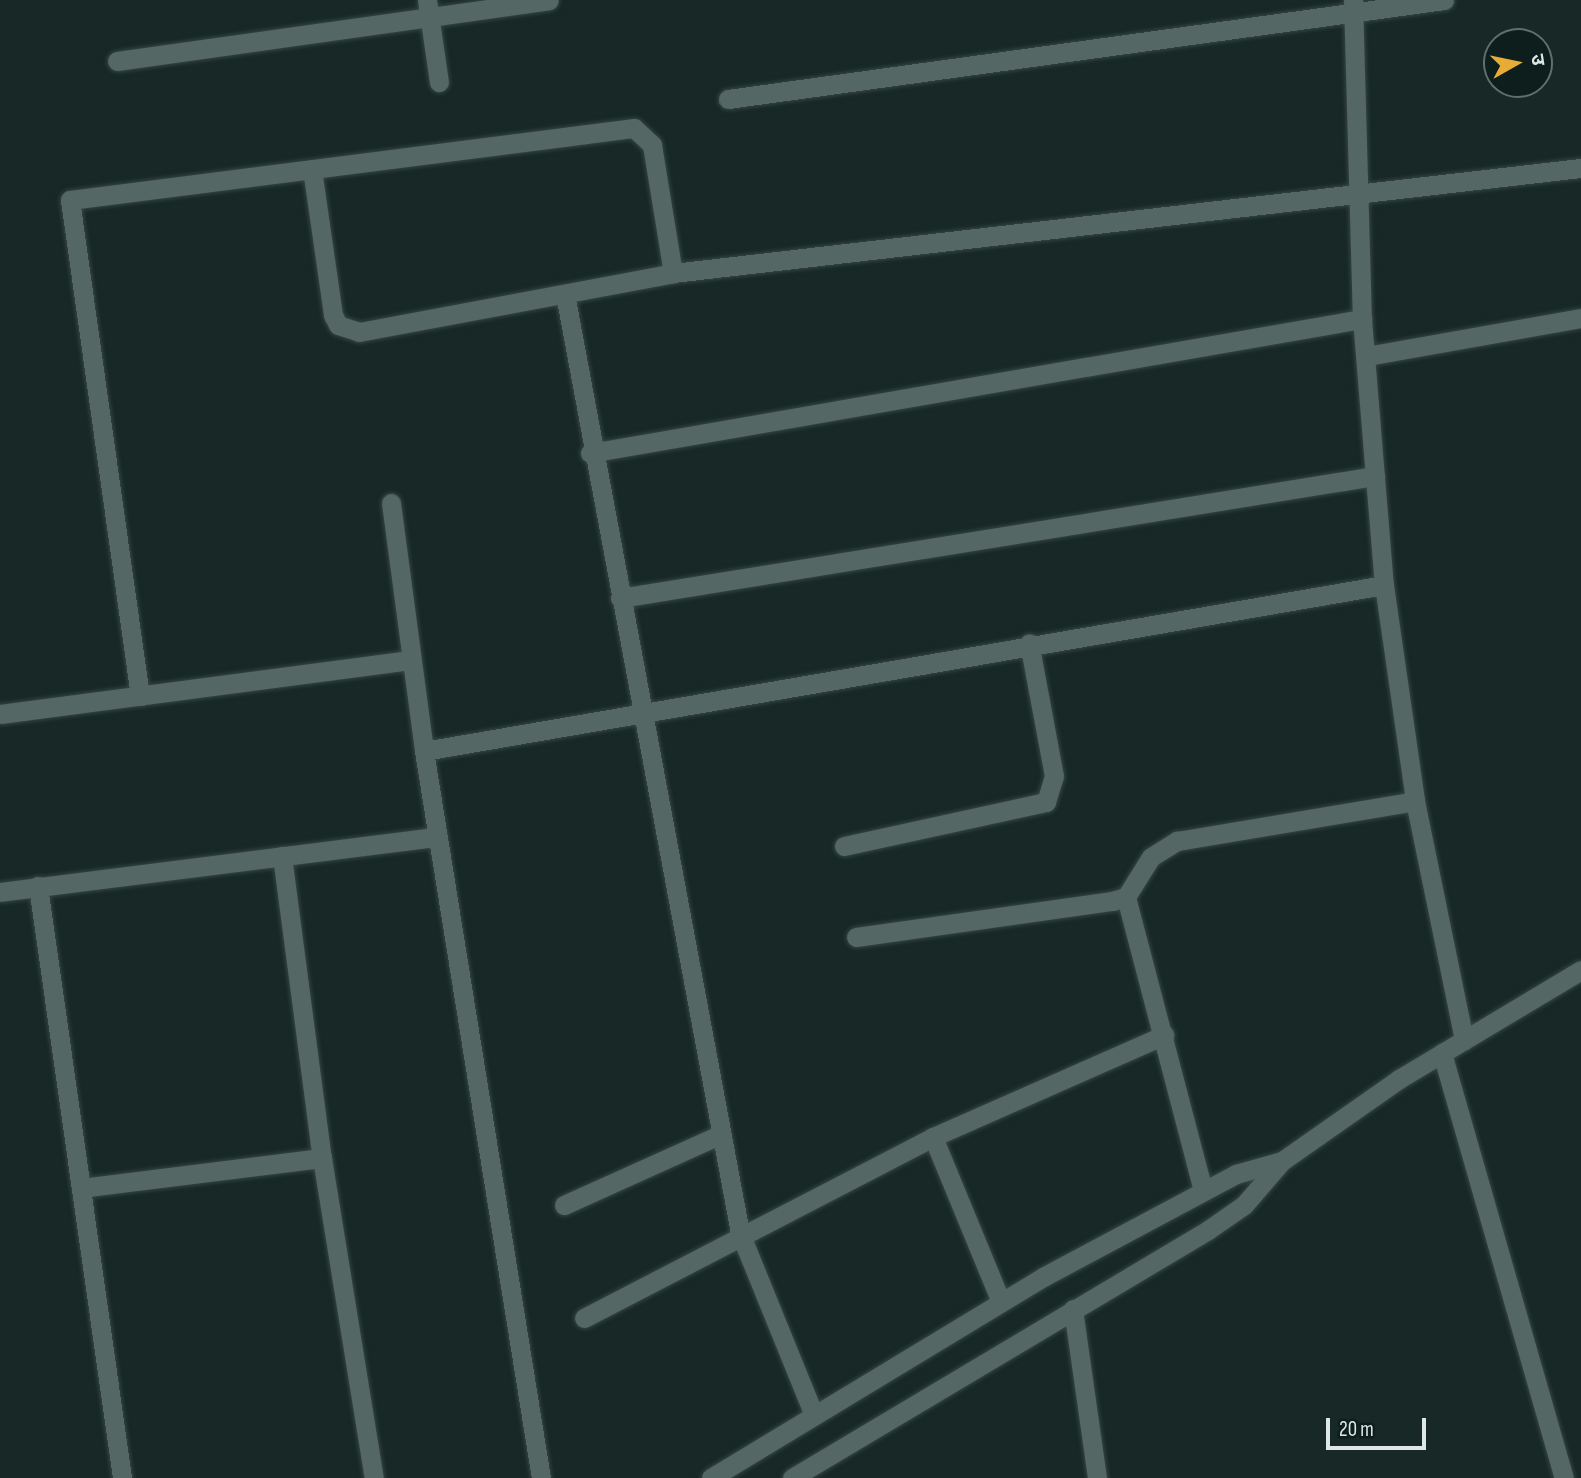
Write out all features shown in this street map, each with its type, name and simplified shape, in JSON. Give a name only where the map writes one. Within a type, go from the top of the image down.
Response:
[{"type":"street","points":[[117,61],[428,8],[549,0]]},
{"type":"street","points":[[728,99],[1353,5],[1444,0]]},
{"type":"street","points":[[1353,5],[1362,319],[1384,585],[1415,801],[1464,1040]]},
{"type":"street","points":[[428,8],[439,82]]},
{"type":"street","points":[[139,696],[70,200],[634,128],[652,145],[673,273]]},
{"type":"street","points":[[312,169],[338,325],[359,332],[673,273],[1357,198],[1581,168]]},
{"type":"street","points":[[565,294],[590,453],[643,717],[719,1135],[740,1233],[814,1415]]},
{"type":"street","points":[[1367,356],[1581,318]]},
{"type":"street","points":[[590,453],[1362,319]]},
{"type":"street","points":[[620,598],[1375,476]]},
{"type":"street","points":[[391,503],[410,660],[541,1478]]},
{"type":"street","points":[[424,751],[643,717],[1028,643],[1384,585]]},
{"type":"street","points":[[844,846],[1046,802],[1054,776],[1028,643]]},
{"type":"street","points":[[0,714],[410,660]]},
{"type":"street","points":[[1203,1190],[1126,897],[1151,857],[1177,841],[1415,801]]},
{"type":"street","points":[[0,892],[438,836]]},
{"type":"street","points":[[282,856],[322,1158],[374,1478]]},
{"type":"street","points":[[38,886],[122,1478]]},
{"type":"street","points":[[856,937],[1126,897]]},
{"type":"street","points":[[711,1478],[1000,1302],[1203,1190],[1282,1161],[1442,1052],[1581,971]]},
{"type":"street","points":[[584,1318],[740,1233],[933,1137],[1164,1035]]},
{"type":"street","points":[[1442,1052],[1564,1478]]},
{"type":"street","points":[[564,1205],[719,1135]]},
{"type":"street","points":[[933,1137],[1000,1302]]},
{"type":"street","points":[[81,1188],[322,1158]]},
{"type":"street","points":[[792,1478],[1073,1308],[1208,1230],[1244,1205],[1282,1161]]},
{"type":"street","points":[[1073,1308],[1097,1478]]}]
